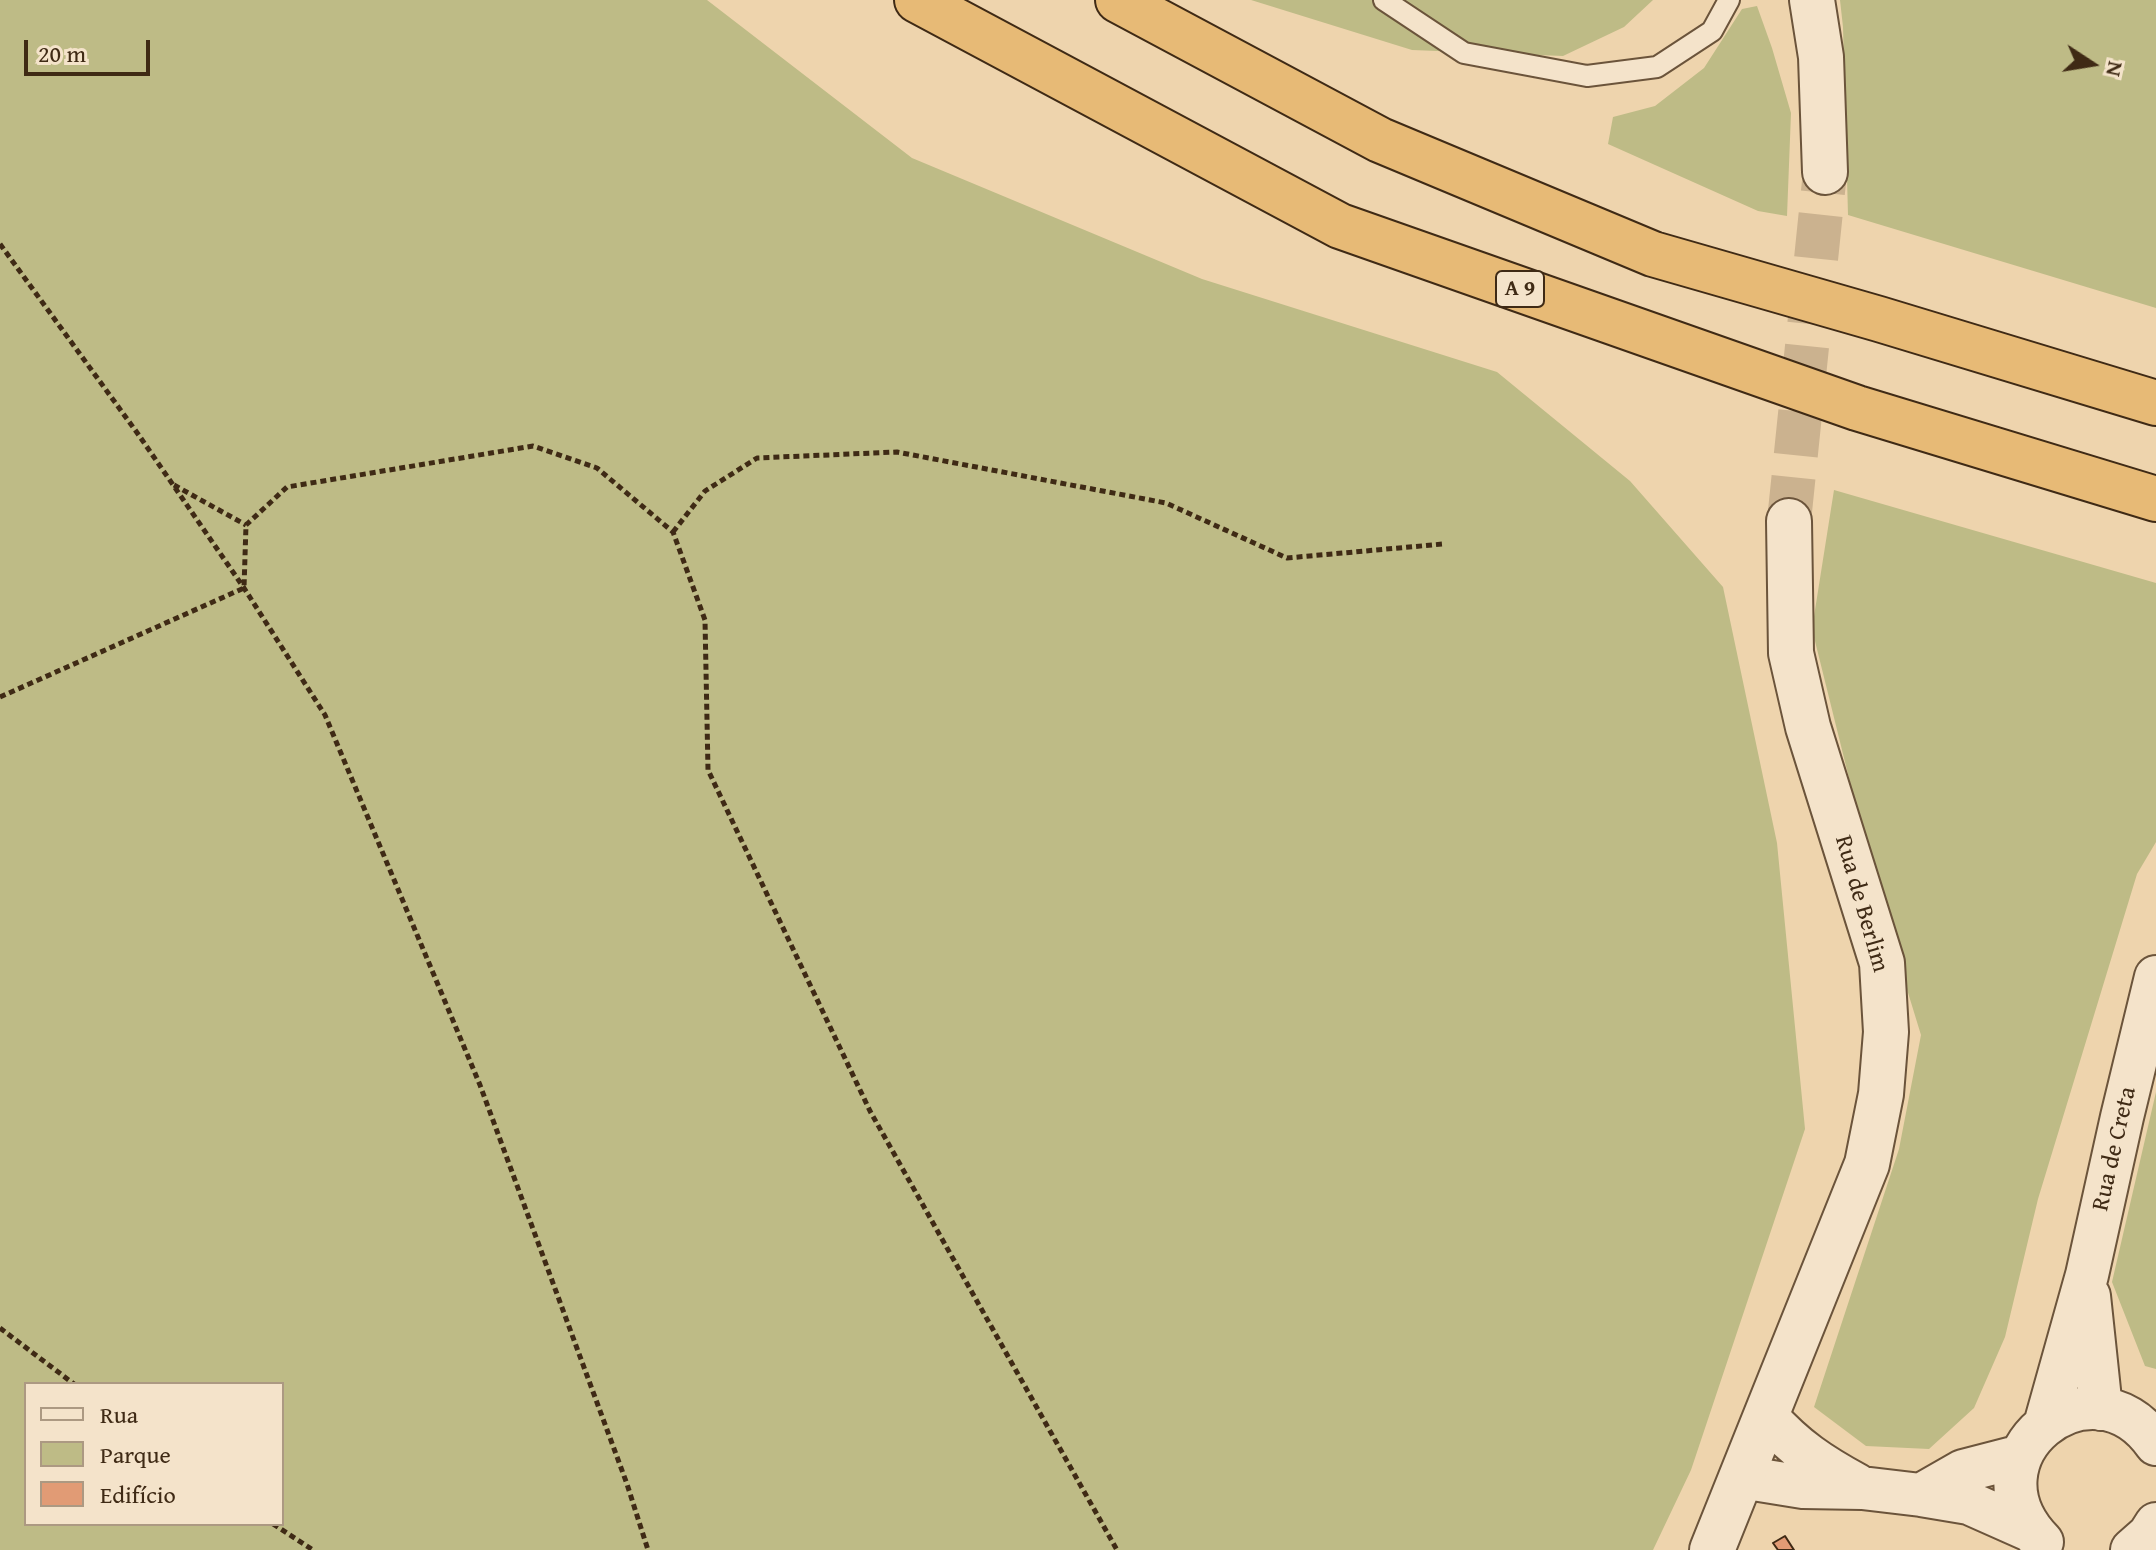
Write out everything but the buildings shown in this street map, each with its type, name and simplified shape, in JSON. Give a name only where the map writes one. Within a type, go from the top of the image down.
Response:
[{"type":"highway","name":"A 9","points":[[917,0],[1340,226],[1857,408],[2156,499]]},
{"type":"highway","points":[[1118,0],[1380,140],[1653,254],[2156,403]]},
{"type":"street","points":[[1812,0],[1821,57],[1825,172]]},
{"type":"street","name":"Rua de Berlim","points":[[1712,1550],[1867,1164],[1881,1094],[1886,1032],[1882,963],[1808,727],[1791,653],[1789,521]]},
{"type":"street","name":"Rua de Creta","points":[[2042,1541],[2022,1514],[2016,1495],[2016,1475],[2033,1440],[2087,1275],[2156,977]]},
{"type":"street","name":"Rua de Creta","points":[[2087,1275],[2101,1409]]},
{"type":"street","points":[[1921,1495],[1963,1471],[2033,1440],[2061,1415],[2081,1409],[2101,1409],[2126,1417],[2153,1435]]},
{"type":"street","points":[[1767,1417],[1800,1450],[1862,1488]]},
{"type":"street","points":[[1741,1477],[1803,1487],[1862,1488],[1969,1503],[2042,1541]]},
{"type":"street","points":[[2132,1550],[2156,1524]]},
{"type":"lane","points":[[1384,0],[1464,53],[1587,76],[1657,67],[1712,31],[1729,0]]},
{"type":"path","points":[[0,244],[173,485],[244,588],[325,715],[480,1085],[627,1484],[648,1550]]},
{"type":"path","points":[[244,588],[246,525],[287,487],[533,446],[597,468],[673,532],[705,620],[708,770],[870,1111],[1117,1550]]},
{"type":"path","points":[[673,532],[705,491],[757,458],[897,452],[1166,503],[1287,558],[1443,544]]},
{"type":"path","points":[[173,485],[246,525]]},
{"type":"path","points":[[0,697],[244,588]]},
{"type":"path","points":[[0,1328],[71,1382]]},
{"type":"path","points":[[276,1526],[313,1550]]},
{"type":"green space","points":[[0,0],[707,0],[912,158],[1202,279],[1497,372],[1630,481],[1723,587],[1777,843],[1805,1129],[1691,1470],[1653,1550],[0,1550]]},
{"type":"green space","points":[[1251,0],[1653,0],[1624,27],[1563,56],[1412,50]]},
{"type":"green space","points":[[1840,0],[2156,0],[2156,308],[1848,215]]},
{"type":"green space","points":[[1757,6],[1791,113],[1787,216],[1758,211],[1608,144],[1613,117],[1655,106],[1704,68],[1742,9]]},
{"type":"green space","points":[[1834,490],[2156,583],[2156,842],[2137,874],[2038,1199],[2005,1337],[1974,1408],[1929,1449],[1866,1446],[1814,1407],[1899,1149],[1921,1035],[1878,895],[1812,629]]},
{"type":"green space","points":[[2156,1092],[2156,1369],[2145,1366],[2112,1282]]},
{"type":"tunnel","points":[[1789,521],[1825,172]]}]
